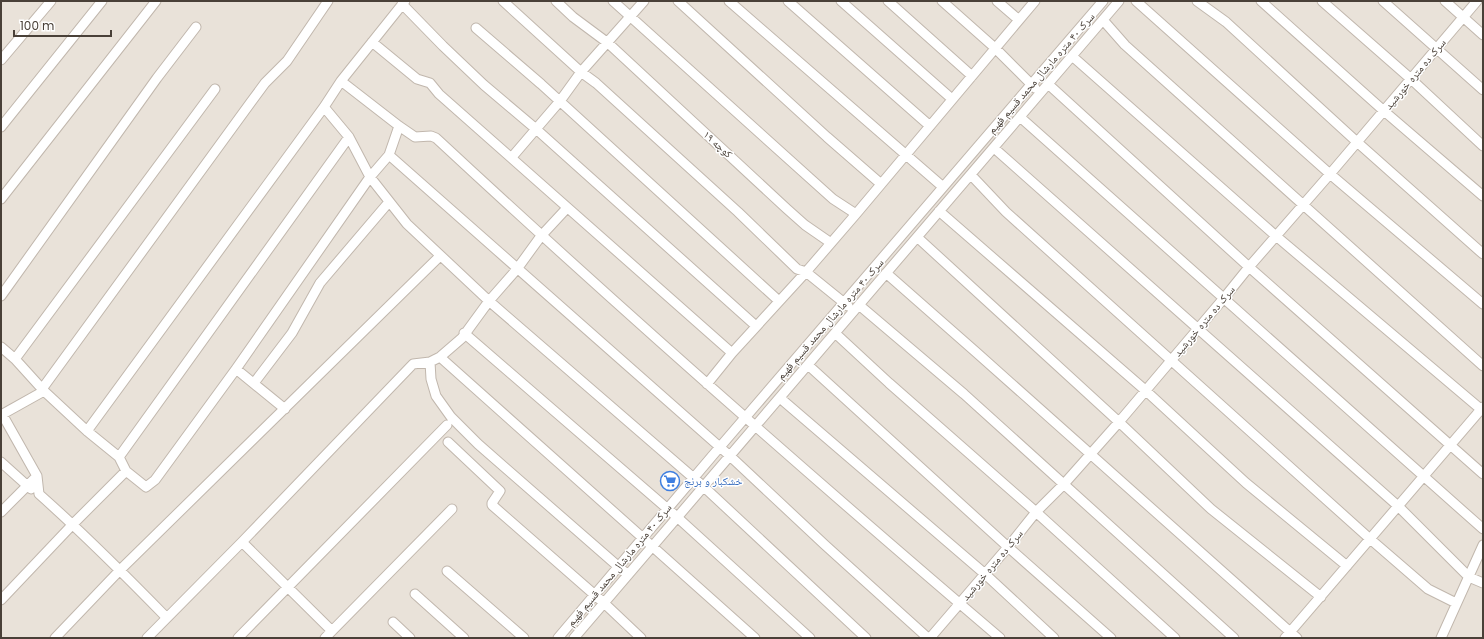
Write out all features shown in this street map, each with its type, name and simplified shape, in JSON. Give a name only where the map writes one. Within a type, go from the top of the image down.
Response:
[{"type":"street","points":[[1,60],[51,1]]},
{"type":"street","points":[[1,127],[102,1]]},
{"type":"street","points":[[1,199],[156,1]]},
{"type":"street","points":[[39,494],[37,476],[2,415],[43,390],[251,102],[265,83],[287,61],[328,1]]},
{"type":"street","points":[[503,1],[738,212],[797,269],[806,272],[844,302],[857,308],[964,394],[1234,638]]},
{"type":"street","name":"کوچه ۱۹","points":[[556,1],[573,17],[608,43],[787,209],[831,243]]},
{"type":"street","points":[[613,1],[833,199],[856,214]]},
{"type":"street","points":[[512,157],[560,101],[581,72],[644,1]]},
{"type":"street","points":[[678,1],[827,137],[881,184]]},
{"type":"street","points":[[729,1],[943,187]]},
{"type":"street","points":[[788,1],[930,126]]},
{"type":"street","points":[[841,1],[952,99]]},
{"type":"street","points":[[888,1],[972,76]]},
{"type":"street","points":[[942,1],[995,48],[1040,93]]},
{"type":"street","points":[[997,1],[1019,20]]},
{"type":"street","points":[[707,384],[732,352],[806,272],[856,214],[1035,1]]},
{"type":"street","name":"سرک ۴۰ متره مارشال محمد قسیم فهیم","points":[[558,638],[719,447],[1103,1]]},
{"type":"street","name":"سرک ۴۰ متره مارشال محمد قسیم فهیم","points":[[580,636],[604,603],[1119,1]]},
{"type":"street","points":[[1136,1],[1330,174],[1483,304]]},
{"type":"street","points":[[1198,1],[1226,22],[1357,142],[1483,254]]},
{"type":"street","points":[[1261,1],[1384,111],[1483,196]]},
{"type":"street","points":[[1322,1],[1411,79],[1483,146]]},
{"type":"street","points":[[1383,1],[1483,90]]},
{"type":"street","points":[[1445,1],[1483,35]]},
{"type":"street","name":"سرک ده متره خورشید","points":[[929,638],[1008,547],[1036,512],[1064,484],[1119,422],[1249,267],[1477,1]]},
{"type":"street","points":[[87,431],[324,107],[341,81],[404,2],[443,46],[484,85],[536,129],[756,326]]},
{"type":"street","points":[[1103,20],[1125,45],[1483,366]]},
{"type":"street","points":[[1,296],[157,78],[196,27]]},
{"type":"street","points":[[476,28],[560,101],[779,301]]},
{"type":"street","points":[[372,42],[417,79],[430,83],[444,99],[512,157],[567,208],[732,352]]},
{"type":"street","points":[[886,273],[1090,454],[1290,636],[1369,538],[1482,409],[1276,236],[1072,56]]},
{"type":"street","points":[[341,81],[415,137],[431,136],[436,138],[541,236],[755,427],[1000,638]]},
{"type":"street","points":[[1048,84],[1249,267],[1483,474]]},
{"type":"street","points":[[15,359],[215,89]]},
{"type":"street","points":[[324,107],[349,137],[370,177],[407,224],[489,301],[704,487],[866,638]]},
{"type":"street","points":[[1020,117],[1483,529]]},
{"type":"street","points":[[1,347],[15,359],[43,390],[87,431],[119,457],[126,471],[146,487],[155,480],[236,369],[370,177],[389,155],[399,126]]},
{"type":"street","points":[[119,457],[349,137]]},
{"type":"street","points":[[994,148],[1398,506],[1470,577],[1483,583]]},
{"type":"street","points":[[389,155],[730,456],[825,545],[929,638]]},
{"type":"street","points":[[970,175],[1006,212],[1369,538],[1428,589],[1456,603]]},
{"type":"street","points":[[254,383],[292,333],[320,283],[390,202]]},
{"type":"street","points":[[147,638],[166,617],[242,542],[413,364],[430,362],[440,357],[462,338],[464,333],[517,269],[541,236],[567,208]]},
{"type":"street","points":[[940,211],[1145,390],[1246,483],[1347,566]]},
{"type":"street","points":[[917,237],[1119,422],[1211,509],[1320,597]]},
{"type":"street","points":[[55,638],[120,570],[440,256]]},
{"type":"street","points":[[464,333],[677,517],[810,638]]},
{"type":"street","points":[[835,333],[1175,638]]},
{"type":"street","points":[[440,357],[755,638]]},
{"type":"street","points":[[430,362],[431,379],[436,396],[451,418],[478,444],[628,575]]},
{"type":"street","points":[[808,365],[1008,547],[1112,638]]},
{"type":"street","points":[[236,369],[285,409]]},
{"type":"street","points":[[780,398],[985,574],[1054,638]]},
{"type":"street","points":[[238,638],[446,425]]},
{"type":"street","points":[[448,442],[500,491],[492,505],[604,603],[641,638]]},
{"type":"street","points":[[1,462],[27,486],[39,494],[73,524],[166,617]]},
{"type":"street","points":[[1,600],[126,471]]},
{"type":"street","points":[[1,512],[37,476]]},
{"type":"street","points":[[325,638],[452,509]]},
{"type":"street","points":[[242,542],[332,631]]},
{"type":"street","points":[[1441,638],[1456,603],[1470,577],[1483,545]]},
{"type":"street","points":[[447,571],[524,638]]},
{"type":"street","points":[[415,594],[464,638]]},
{"type":"street","points":[[393,622],[410,638]]},
{"type":"shaded area","points":[[1,1],[1483,1],[1483,638],[1,638]]},
{"type":"place","name":"خشکبار و برنج","points":[[670,481]]}]
